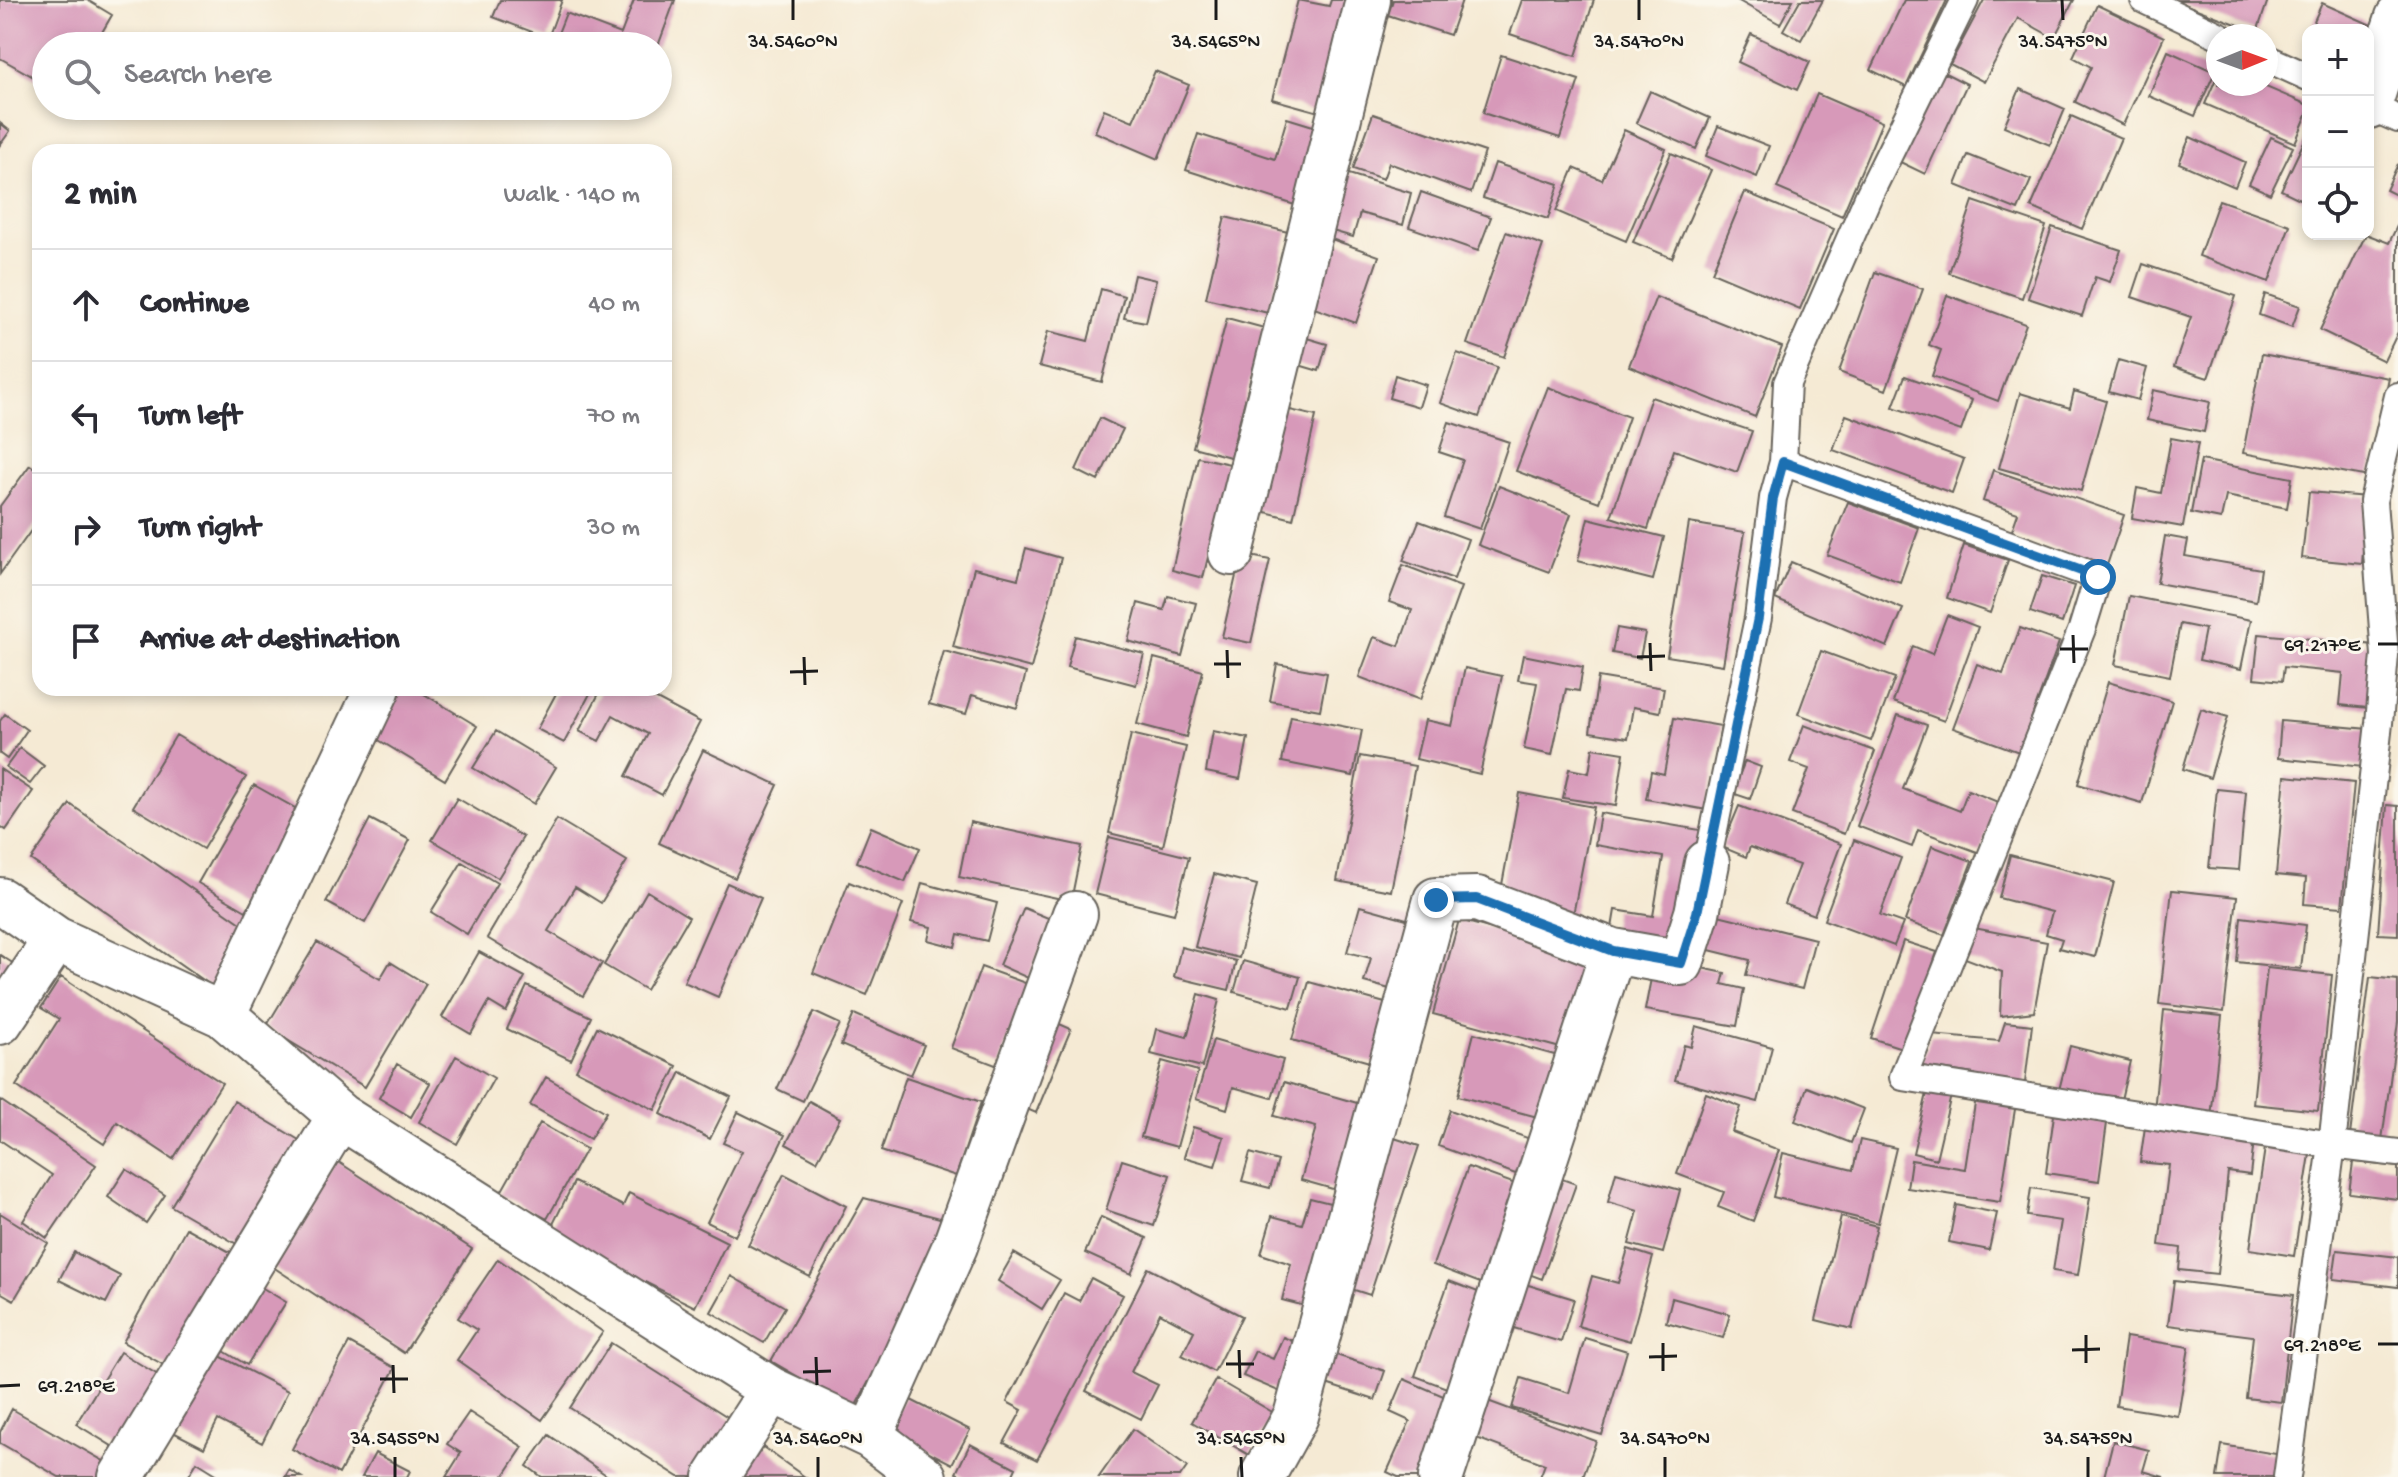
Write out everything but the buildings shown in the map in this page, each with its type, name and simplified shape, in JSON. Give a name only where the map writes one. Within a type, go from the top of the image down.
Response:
[{"type":"street","points":[[1231,553],[1368,0]]},
{"type":"street","points":[[2371,96],[2398,17]]},
{"type":"street","points":[[223,1015],[374,696]]},
{"type":"street","points":[[1262,1477],[1296,1416],[1436,900],[1477,899],[1613,951],[1681,963],[1697,913],[1707,863]]},
{"type":"street","points":[[0,900],[56,939],[223,1015],[340,1116],[772,1390],[870,1436],[924,1477]]},
{"type":"street","points":[[870,1436],[955,1246],[1075,914]]},
{"type":"street","points":[[0,1022],[56,939]]},
{"type":"street","points":[[1441,1477],[1613,951]]},
{"type":"street","points":[[121,1477],[340,1116]]},
{"type":"street","points":[[716,1477],[772,1390]]},
{"type":"lane","points":[[1707,863],[1758,618],[1773,498],[1783,462],[1787,383],[1869,195],[1965,0]]},
{"type":"lane","points":[[2144,0],[2206,29]]},
{"type":"lane","points":[[2278,63],[2302,74]]},
{"type":"lane","points":[[2374,109],[2398,119]]},
{"type":"lane","points":[[2287,1477],[2332,1145],[2385,655],[2373,501],[2398,396]]},
{"type":"lane","points":[[1783,462],[2098,577],[2082,629],[1903,1077],[2398,1153]]},
{"type":"route","points":[[1436,900],[1477,899],[1613,951],[1681,963],[1697,913],[1758,618],[1773,498],[1783,462],[2098,577]]}]
